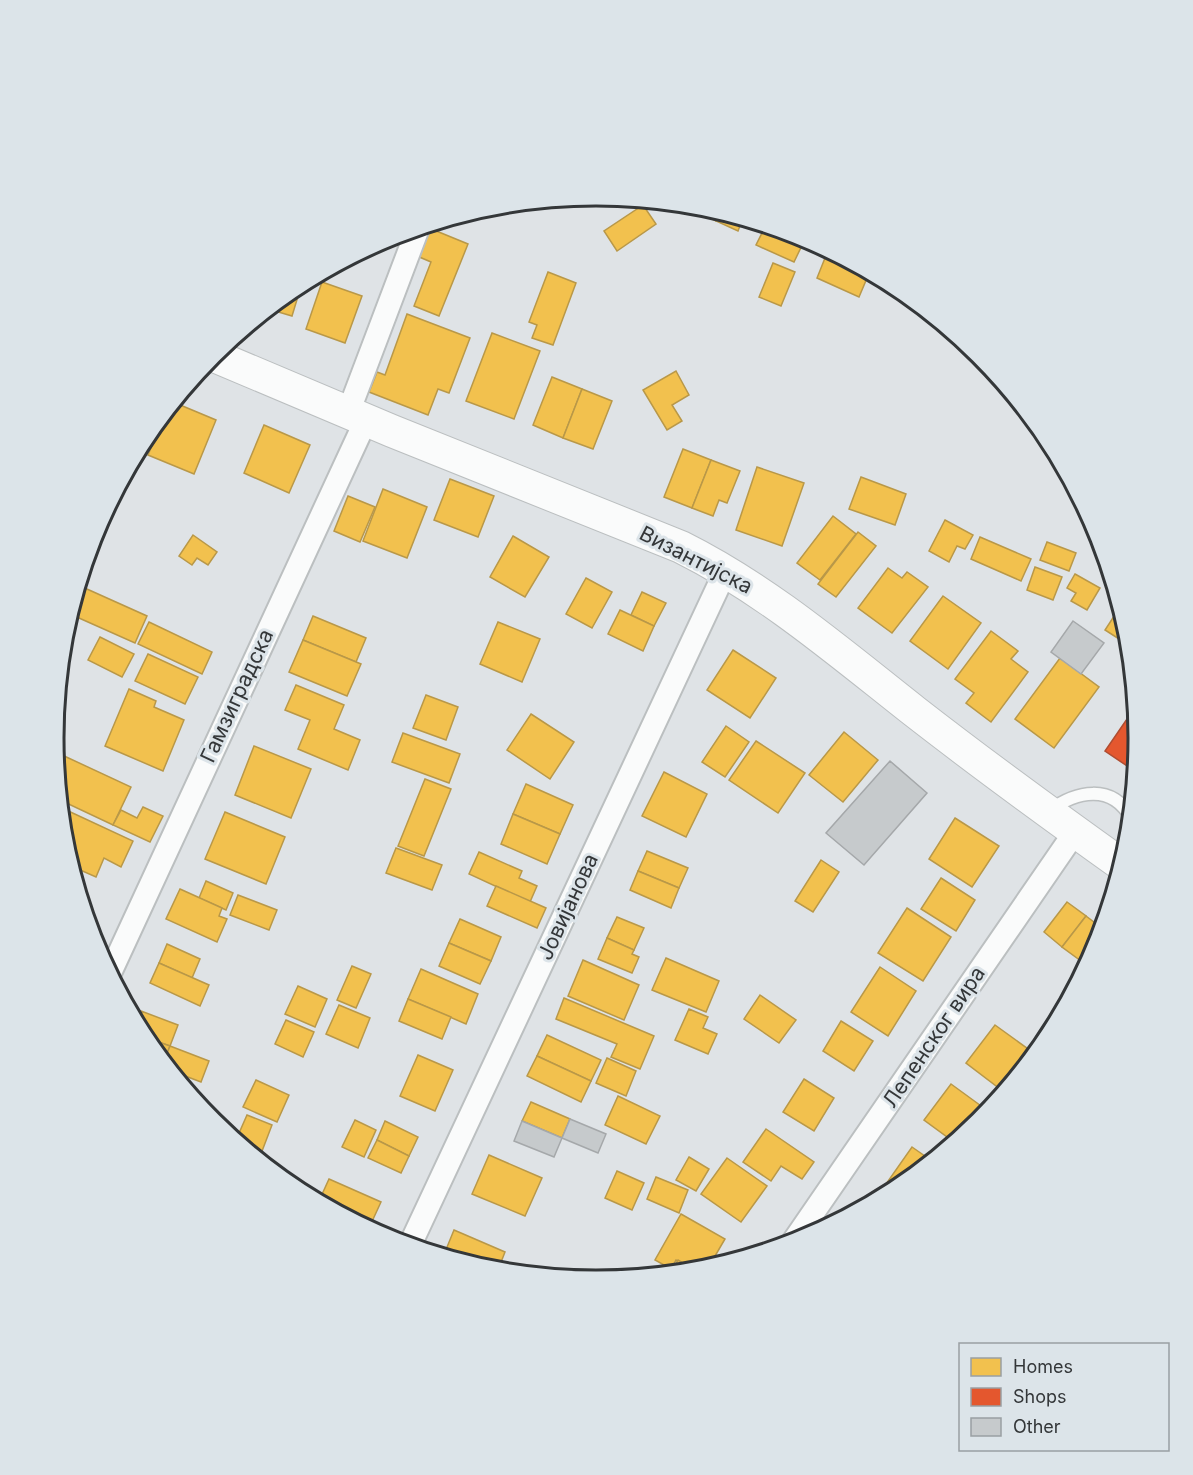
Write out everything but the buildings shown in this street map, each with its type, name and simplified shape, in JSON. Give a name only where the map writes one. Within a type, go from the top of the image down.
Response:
[{"type":"street","name":"Гамзиградска","points":[[115,963],[357,417],[415,238]]},
{"type":"street","name":"Византијска","points":[[222,359],[357,417],[672,544],[726,570],[785,609],[934,726],[1114,860]]},
{"type":"street","name":"Јовијанова","points":[[414,1237],[726,570]]},
{"type":"street","name":"Лепенског вира","points":[[803,1228],[1075,832]]},
{"type":"lane","points":[[1049,812],[1075,796],[1095,793],[1107,795],[1124,809]]}]
